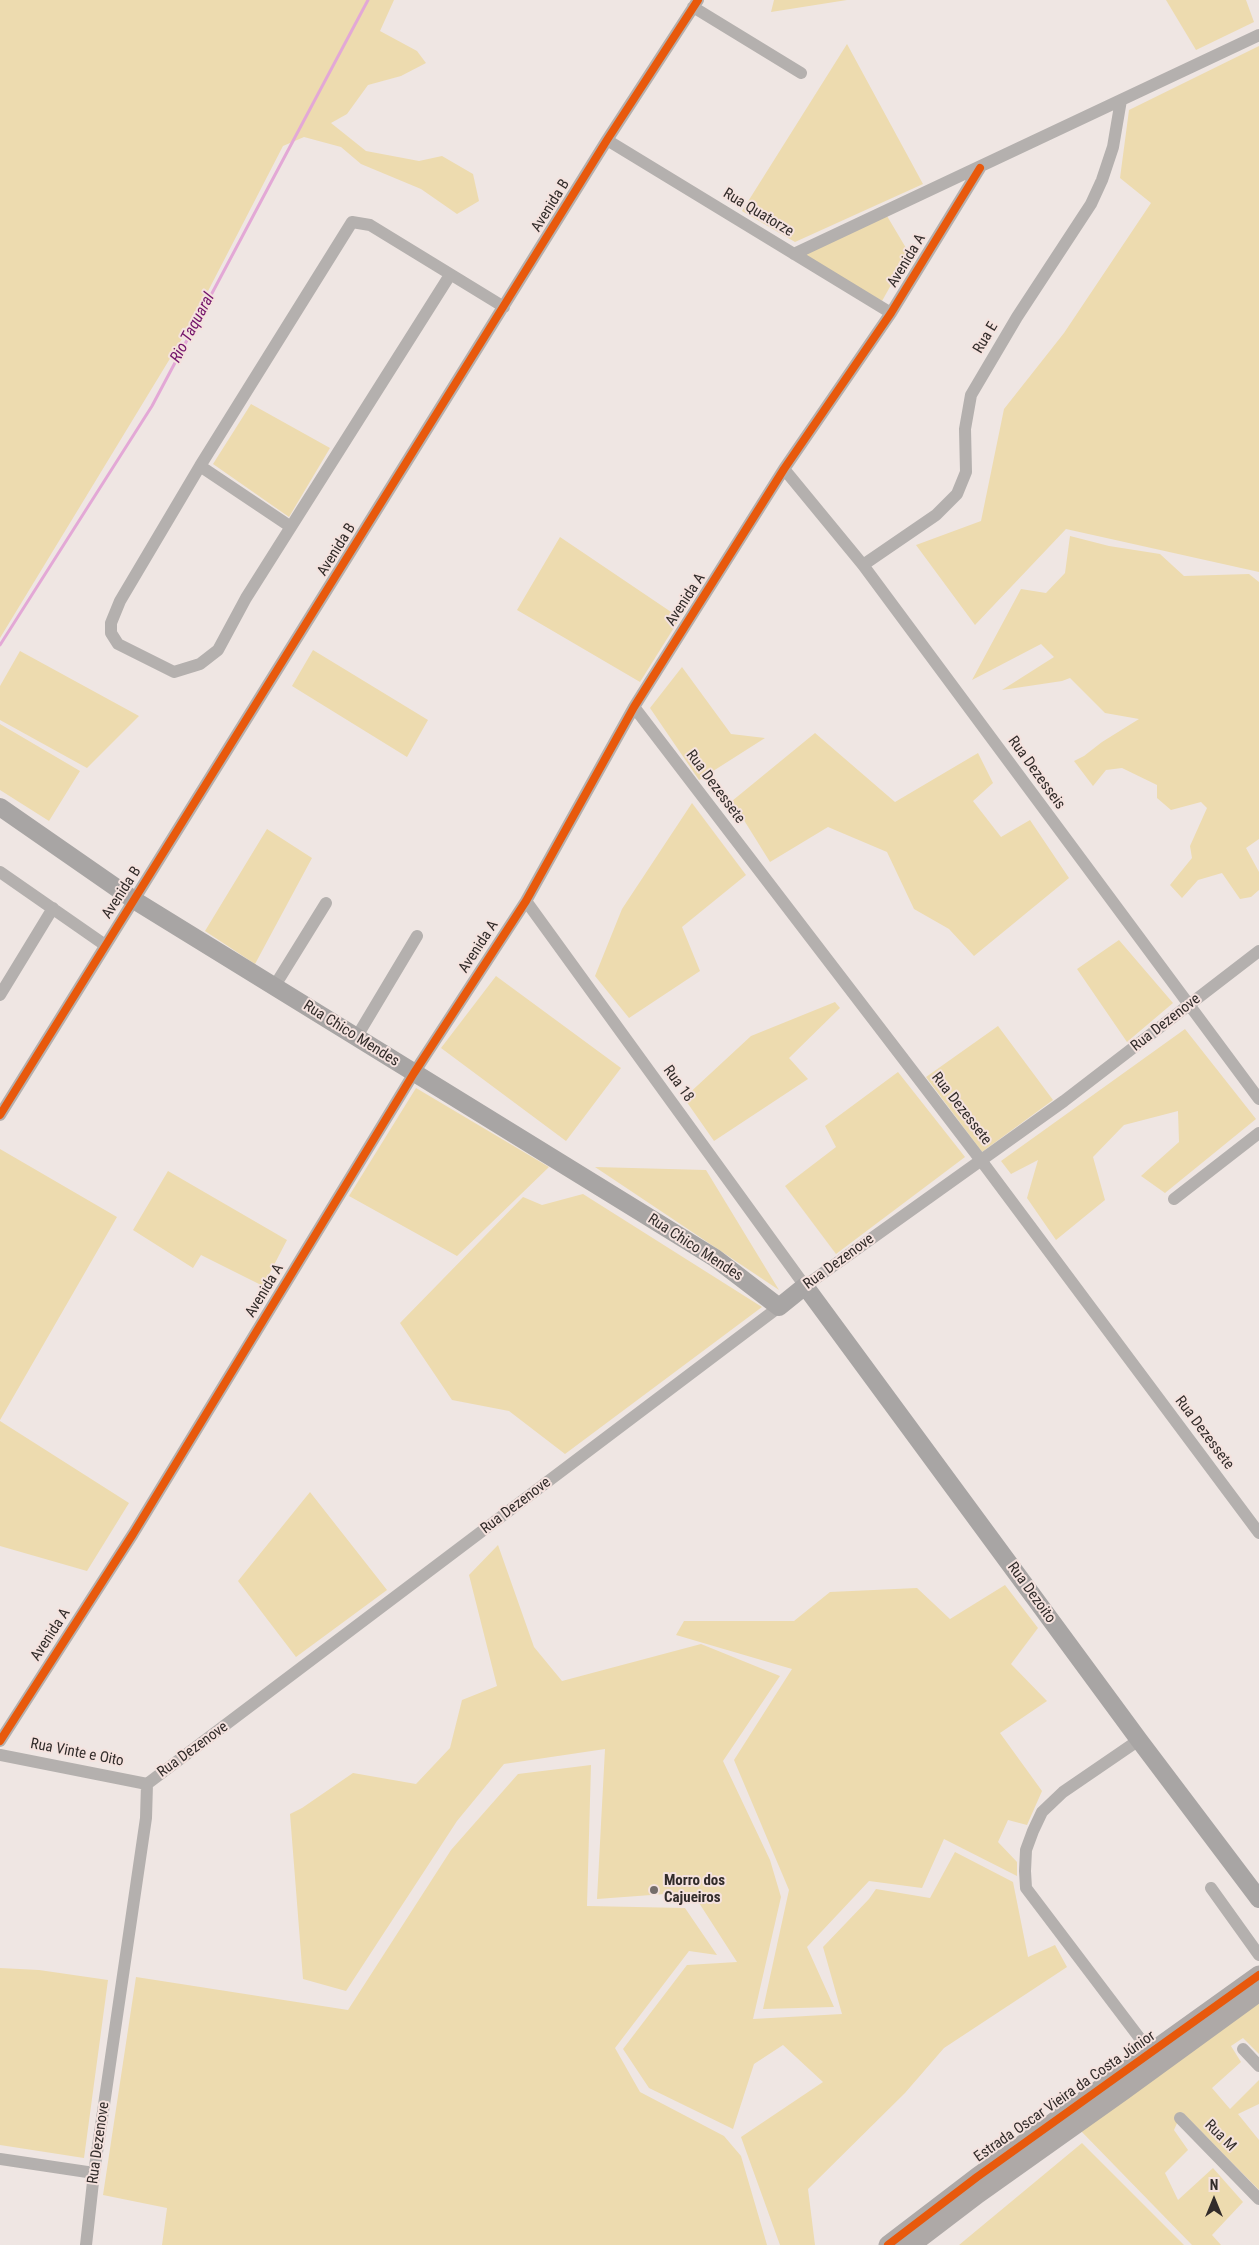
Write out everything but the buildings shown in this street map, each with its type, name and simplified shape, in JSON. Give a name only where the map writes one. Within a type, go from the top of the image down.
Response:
[{"type":"main road","name":"Rua Chico Mendes","points":[[0,808],[134,900],[715,1258],[779,1307]]},
{"type":"main road","name":"Rua Dezenove","points":[[779,1307],[805,1286]]},
{"type":"main road","name":"Rua Dezoito","points":[[805,1286],[1139,1740],[1259,1899]]},
{"type":"main road","name":"Estrada Oscar Vieira da Costa Júnior","points":[[888,2245],[976,2177],[1259,1975]]},
{"type":"main road","name":"Estrada Oscar Vieira da Costa Júnior","points":[[911,2245],[978,2194],[1259,1992]]},
{"type":"street","points":[[696,4],[802,73]]},
{"type":"street","name":"Avenida B","points":[[0,1115],[607,140],[696,4]]},
{"type":"street","points":[[794,254],[1259,36]]},
{"type":"street","name":"Rua E","points":[[863,566],[936,514],[958,494],[966,472],[965,429],[971,395],[1017,317],[1091,204],[1102,180],[1113,147],[1121,100]]},
{"type":"street","name":"Rua Quatorze","points":[[607,140],[891,313]]},
{"type":"street","name":"Avenida A","points":[[0,1741],[133,1534],[414,1073],[526,902],[634,707],[784,469],[891,313],[980,168]]},
{"type":"street","points":[[450,275],[246,598],[218,650],[200,664],[174,672],[118,644],[111,633],[113,613],[200,466],[352,222],[370,225],[504,307]]},
{"type":"street","points":[[200,466],[291,527]]},
{"type":"street","name":"Rua Dezesseis","points":[[784,469],[863,566],[1259,1099]]},
{"type":"street","name":"Rua Dezessete","points":[[634,707],[980,1159],[1259,1533]]},
{"type":"street","points":[[0,872],[105,945]]},
{"type":"street","name":"Rua 18","points":[[526,902],[805,1286]]},
{"type":"street","points":[[274,987],[326,903]]},
{"type":"street","points":[[0,995],[53,908]]},
{"type":"street","points":[[356,1038],[417,936]]},
{"type":"street","name":"Rua Dezenove","points":[[805,1286],[980,1159],[1064,1101],[1259,952]]},
{"type":"street","points":[[1174,1199],[1259,1133]]},
{"type":"street","name":"Rua Dezenove","points":[[86,2245],[94,2173],[146,1818],[147,1784],[779,1307]]},
{"type":"street","points":[[1139,1740],[1063,1792],[1042,1812],[1032,1831],[1026,1850],[1025,1871],[1026,1888],[1151,2053]]},
{"type":"street","name":"Rua Vinte e Oito","points":[[0,1755],[147,1784]]},
{"type":"street","points":[[1211,1888],[1259,1955]]},
{"type":"street","points":[[1243,2049],[1259,2066]]},
{"type":"street","name":"Rua M","points":[[1180,2118],[1259,2199]]},
{"type":"street","points":[[0,2159],[94,2173]]},
{"type":"shaded area","points":[[0,0],[394,0],[380,31],[417,51],[426,63],[401,76],[368,85],[347,114],[331,123],[366,151],[419,161],[442,156],[473,174],[479,201],[457,214],[421,189],[361,164],[341,147],[304,137],[283,146],[191,324],[0,638]]},
{"type":"shaded area","points":[[774,0],[847,0],[771,12]]},
{"type":"shaded area","points":[[1166,0],[1246,0],[1254,22],[1196,50]]},
{"type":"shaded area","points":[[847,44],[923,184],[795,242],[742,211]]},
{"type":"shaded area","points":[[1259,46],[1259,572],[1066,529],[975,625],[916,545],[981,521],[1004,409],[1064,333],[1151,203],[1120,178],[1129,110]]},
{"type":"shaded area","points":[[887,216],[909,253],[882,301],[804,255]]},
{"type":"shaded area","points":[[251,404],[330,448],[289,517],[213,464]]},
{"type":"shaded area","points":[[1070,536],[1109,546],[1160,554],[1184,576],[1249,574],[1259,582],[1259,839],[1246,848],[1259,872],[1259,890],[1251,897],[1240,899],[1222,873],[1198,880],[1182,898],[1170,885],[1192,858],[1190,846],[1207,808],[1201,802],[1171,810],[1157,798],[1157,785],[1122,768],[1106,770],[1093,786],[1074,761],[1139,719],[1105,713],[1070,678],[1062,681],[1002,690],[1054,657],[1041,644],[972,680],[1021,589],[1046,593],[1065,573]]},
{"type":"shaded area","points":[[560,537],[680,618],[640,682],[517,610]]},
{"type":"shaded area","points":[[313,650],[428,720],[407,757],[292,686]]},
{"type":"shaded area","points":[[20,651],[139,716],[87,768],[0,720],[0,686]]},
{"type":"shaded area","points":[[682,667],[731,734],[765,738],[699,780],[650,708]]},
{"type":"shaded area","points":[[0,724],[80,771],[49,821],[0,790]]},
{"type":"shaded area","points":[[815,733],[895,802],[978,753],[993,783],[973,801],[1001,837],[1030,820],[1069,878],[974,956],[949,929],[914,909],[887,852],[828,827],[770,862],[732,801]]},
{"type":"shaded area","points":[[692,803],[746,875],[682,927],[700,971],[629,1018],[595,976],[622,909]]},
{"type":"shaded area","points":[[267,829],[312,858],[255,964],[205,931]]},
{"type":"shaded area","points":[[1119,940],[1173,1003],[1127,1042],[1077,969]]},
{"type":"shaded area","points":[[496,976],[621,1068],[566,1141],[441,1048]]},
{"type":"shaded area","points":[[835,1002],[840,1008],[789,1058],[808,1079],[714,1141],[684,1098],[751,1036]]},
{"type":"shaded area","points":[[998,1026],[1053,1100],[982,1152],[926,1077]]},
{"type":"shaded area","points":[[1185,1029],[1256,1119],[1165,1193],[1141,1176],[1179,1142],[1178,1111],[1124,1125],[1093,1157],[1105,1200],[1056,1240],[1027,1198],[1038,1160],[1011,1174],[1001,1161]]},
{"type":"shaded area","points":[[898,1072],[965,1157],[836,1254],[785,1186],[836,1147],[825,1126]]},
{"type":"shaded area","points":[[416,1088],[549,1167],[457,1256],[349,1196]]},
{"type":"shaded area","points":[[0,1149],[117,1217],[0,1420]]},
{"type":"shaded area","points":[[595,1167],[706,1170],[779,1290]]},
{"type":"shaded area","points":[[168,1171],[287,1240],[263,1286],[201,1255],[193,1268],[133,1230]]},
{"type":"shaded area","points":[[583,1194],[762,1307],[565,1454],[509,1411],[452,1400],[400,1323],[523,1197],[542,1205]]},
{"type":"shaded area","points":[[0,1421],[129,1503],[87,1571],[0,1546]]},
{"type":"shaded area","points":[[310,1492],[387,1590],[296,1657],[238,1581]]},
{"type":"shaded area","points":[[498,1545],[534,1647],[562,1681],[701,1644],[780,1676],[723,1761],[770,1860],[781,1897],[753,2019],[842,2014],[823,1947],[869,1899],[876,1889],[930,1898],[955,1852],[1013,1882],[1028,1957],[1055,1945],[1067,1967],[944,2048],[905,2093],[808,2189],[815,2245],[780,2245],[741,2137],[823,2082],[783,2045],[754,2064],[733,2129],[649,2088],[623,2049],[687,1965],[737,1962],[692,1892],[597,1899],[605,1749],[504,1764],[457,1821],[346,1991],[303,1979],[290,1814],[302,1808],[353,1773],[416,1784],[450,1748],[462,1700],[497,1686],[469,1575]]},
{"type":"shaded area","points":[[1005,1585],[1038,1628],[1011,1664],[1047,1701],[1000,1733],[1042,1791],[1027,1825],[1008,1820],[998,1842],[1017,1862],[1017,1876],[944,1839],[922,1888],[869,1881],[807,1947],[834,2007],[763,2009],[789,1890],[734,1760],[792,1669],[676,1635],[684,1621],[794,1621],[830,1592],[917,1588],[950,1619]]},
{"type":"shaded area","points":[[591,1765],[587,1906],[685,1908],[717,1955],[689,1951],[615,2048],[640,2092],[724,2136],[741,2156],[767,2245],[162,2245],[167,2208],[103,2195],[136,1977],[348,2010],[451,1850],[518,1774]]},
{"type":"shaded area","points":[[0,1968],[39,1970],[108,1980],[84,2158],[0,2145]]},
{"type":"shaded area","points":[[1259,2000],[1259,2054],[1243,2038],[1231,2046],[1241,2062],[1212,2088],[1230,2109],[1259,2080],[1259,2104],[1238,2114],[1259,2140],[1259,2190],[1182,2112],[1174,2130],[1188,2150],[1165,2173],[1178,2200],[1213,2168],[1243,2202],[1212,2235],[1221,2245],[1192,2245],[1080,2130]]},
{"type":"shaded area","points":[[1082,2143],[1184,2245],[959,2245]]},
{"type":"waterway","name":"Rio Taquaral","points":[[0,645],[152,406],[368,0]]},
{"type":"cycle path","points":[[0,1115],[607,140],[698,0]]},
{"type":"cycle path","points":[[0,1741],[133,1534],[414,1073],[526,901],[634,707],[784,469],[891,313],[980,168]]},
{"type":"cycle path","points":[[888,2245],[977,2177],[1259,1975]]},
{"type":"place","name":"Morro dos Cajueiros","points":[[654,1890]]}]
